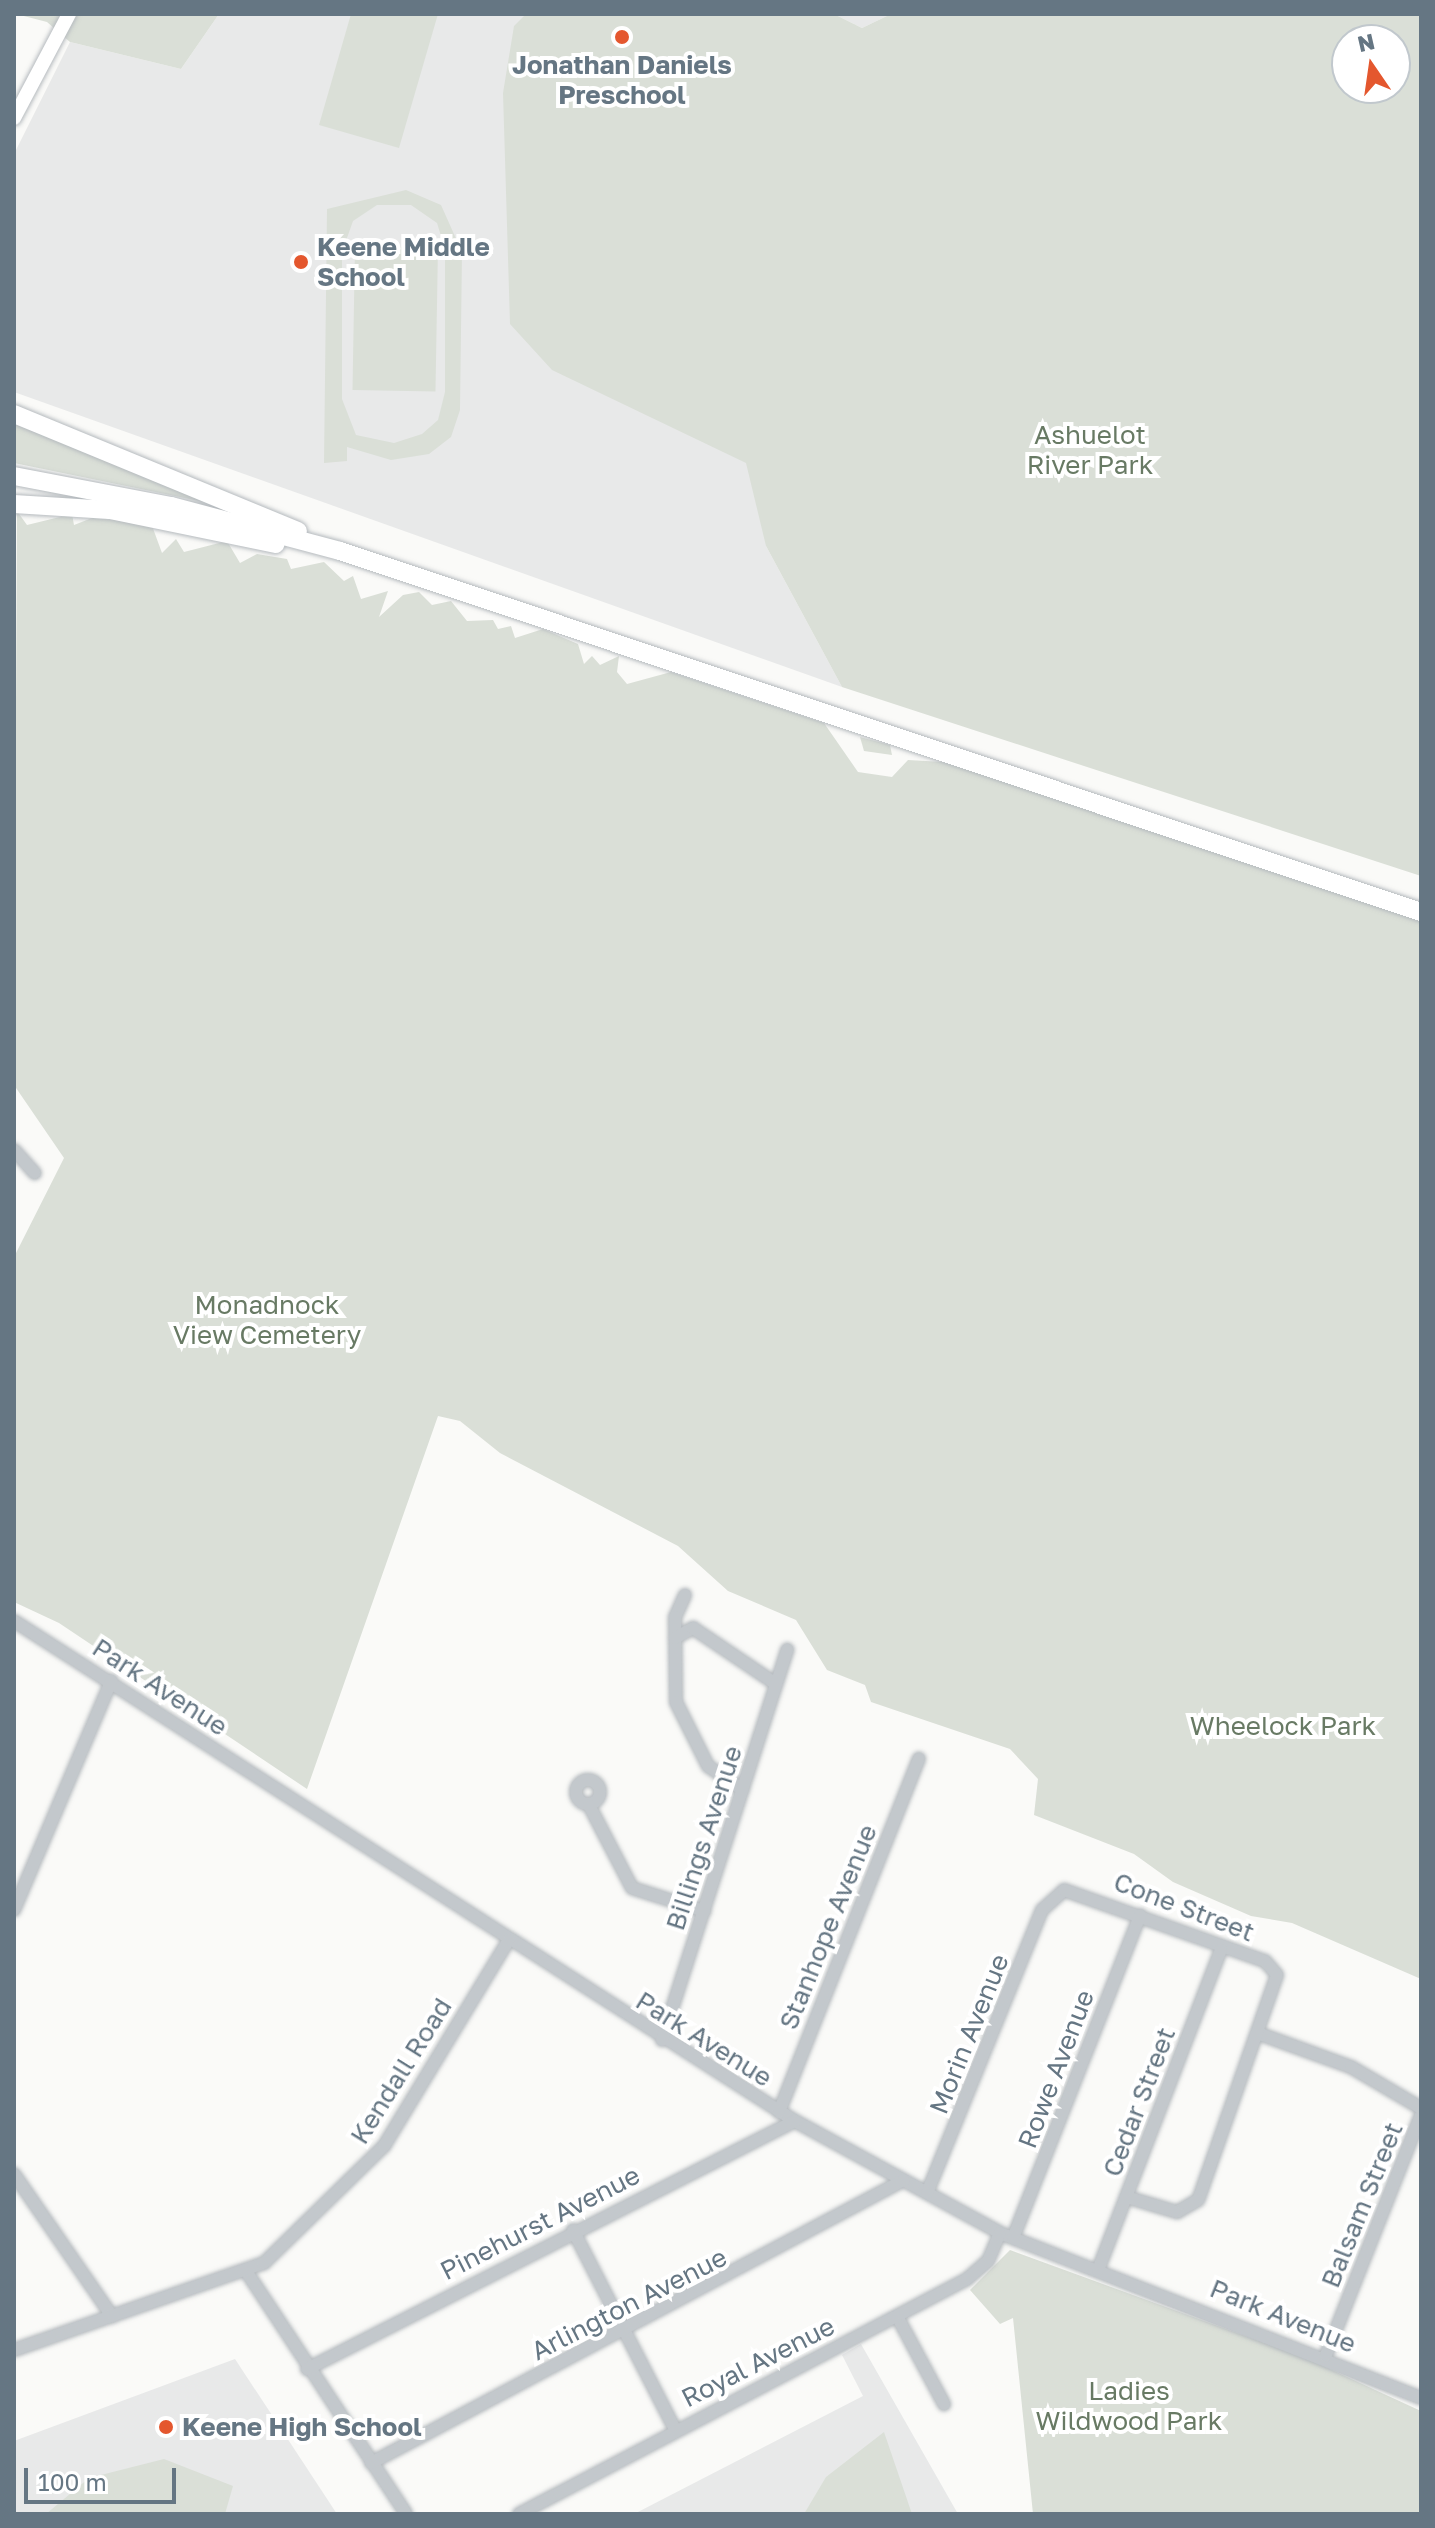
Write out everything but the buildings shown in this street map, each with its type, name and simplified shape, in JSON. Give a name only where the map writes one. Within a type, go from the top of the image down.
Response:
[{"type":"highway","points":[[14,414],[340,551]]},
{"type":"highway","points":[[14,476],[171,506],[340,551],[1421,912]]},
{"type":"highway","points":[[14,504],[110,510],[340,551]]},
{"type":"main road","points":[[14,118],[69,14]]},
{"type":"street","points":[[14,1150],[35,1173]]},
{"type":"street","points":[[685,1595],[675,1638],[673,1681],[684,1723],[708,1766],[743,1790]]},
{"type":"street","name":"Park Avenue","points":[[14,1621],[662,2040],[795,2121],[1000,2233],[1326,2355],[1421,2398]]},
{"type":"street","points":[[675,1638],[693,1628],[776,1684]]},
{"type":"street","name":"Billings Avenue","points":[[662,2040],[787,1650]]},
{"type":"street","points":[[14,1910],[111,1681]]},
{"type":"street","name":"Stanhope Avenue","points":[[779,2112],[919,1759]]},
{"type":"street","points":[[589,1805],[632,1888],[704,1911]]},
{"type":"street","name":"Cone Street","points":[[1055,1893],[1075,1891],[1221,1950],[1265,1961],[1277,1975],[1260,2034]]},
{"type":"street","name":"Morin Avenue","points":[[927,2193],[1055,1893]]},
{"type":"street","name":"Rowe Avenue","points":[[1013,2238],[1140,1915]]},
{"type":"street","name":"Kendall Road","points":[[14,2350],[248,2274],[305,2228],[384,2146],[509,1940]]},
{"type":"street","name":"Cedar Street","points":[[1098,2270],[1221,1950]]},
{"type":"street","points":[[1126,2197],[1177,2212],[1193,2207],[1260,2034],[1351,2067],[1421,2108]]},
{"type":"street","name":"Balsam Street","points":[[1326,2355],[1421,2115]]},
{"type":"street","name":"Pinehurst Avenue","points":[[307,2369],[573,2230],[795,2121]]},
{"type":"street","points":[[14,2174],[112,2316]]},
{"type":"street","name":"Arlington Avenue","points":[[371,2463],[904,2180]]},
{"type":"street","points":[[573,2230],[675,2429]]},
{"type":"street","name":"Royal Avenue","points":[[519,2514],[978,2271],[1000,2233]]},
{"type":"street","points":[[248,2274],[307,2369],[406,2514]]},
{"type":"street","points":[[897,2316],[944,2404]]},
{"type":"shaded area","name":"Keene Middle School","points":[[219,14],[665,14],[801,438],[766,546],[842,687],[14,392],[14,154],[70,42],[181,69]]},
{"type":"shaded area","points":[[834,14],[891,14],[862,28]]},
{"type":"shaded area","points":[[861,2344],[958,2514],[634,2514],[863,2396],[842,2355]]},
{"type":"shaded area","name":"Keene High School","points":[[235,2359],[337,2514],[14,2514],[14,2441]]},
{"type":"green space","points":[[16,14],[219,14],[181,69],[70,42],[47,22]]},
{"type":"green space","points":[[351,14],[438,14],[399,148],[319,125]]},
{"type":"green space","name":"Ashuelot River Park","points":[[526,14],[834,14],[862,28],[891,14],[1421,14],[1421,876],[842,687],[766,546],[746,463],[552,370],[510,324],[503,93],[514,26]]},
{"type":"green space","points":[[406,190],[441,205],[462,252],[460,410],[451,437],[429,454],[391,460],[347,447],[347,461],[324,463],[327,209]],"holes":[[[377,205],[411,205],[437,223],[445,249],[445,392],[438,420],[422,434],[394,443],[356,435],[342,399],[342,252],[353,221]]]},
{"type":"green space","points":[[355,246],[438,247],[435,391],[352,390]]},
{"type":"green space","points":[[14,424],[105,458],[214,504],[14,463]]},
{"type":"green space","points":[[17,511],[27,525],[72,514],[74,525],[92,518],[151,523],[162,553],[176,539],[184,552],[227,541],[240,563],[257,554],[287,559],[291,569],[324,562],[344,581],[353,576],[361,599],[388,591],[379,617],[403,595],[419,592],[432,605],[451,601],[467,621],[493,620],[498,629],[511,626],[515,638],[543,629],[578,644],[584,664],[592,656],[600,665],[619,656],[617,672],[627,684],[671,672],[824,723],[858,772],[892,777],[908,760],[943,762],[1421,920],[1421,1979],[1292,1923],[1251,1916],[1173,1882],[1134,1854],[1034,1815],[1038,1779],[1010,1749],[871,1702],[865,1685],[827,1670],[796,1620],[728,1591],[678,1546],[500,1453],[460,1421],[438,1416],[307,1789],[59,1623],[14,1602],[14,1257],[64,1158],[14,1085]]},
{"type":"green space","points":[[860,737],[890,745],[892,755],[864,751]]},
{"type":"green space","name":"Ladies Wildwood Park","points":[[1010,2250],[1308,2359],[1421,2411],[1421,2514],[1033,2514],[1013,2318],[1000,2324],[970,2290]]},
{"type":"green space","points":[[884,2432],[912,2514],[804,2514],[826,2477]]},
{"type":"green space","points":[[164,2459],[233,2486],[225,2514],[46,2514],[89,2478]]},
{"type":"place","name":"Jonathan Daniels Preschool","points":[[622,37]]},
{"type":"place","name":"Keene Middle School","points":[[301,262]]},
{"type":"place","name":"Keene High School","points":[[166,2427]]},
{"type":"park label","name":"Monadnock View Cemetery","points":[[267,1320]]},
{"type":"park label","name":"Wheelock Park","points":[[1283,1726]]}]
